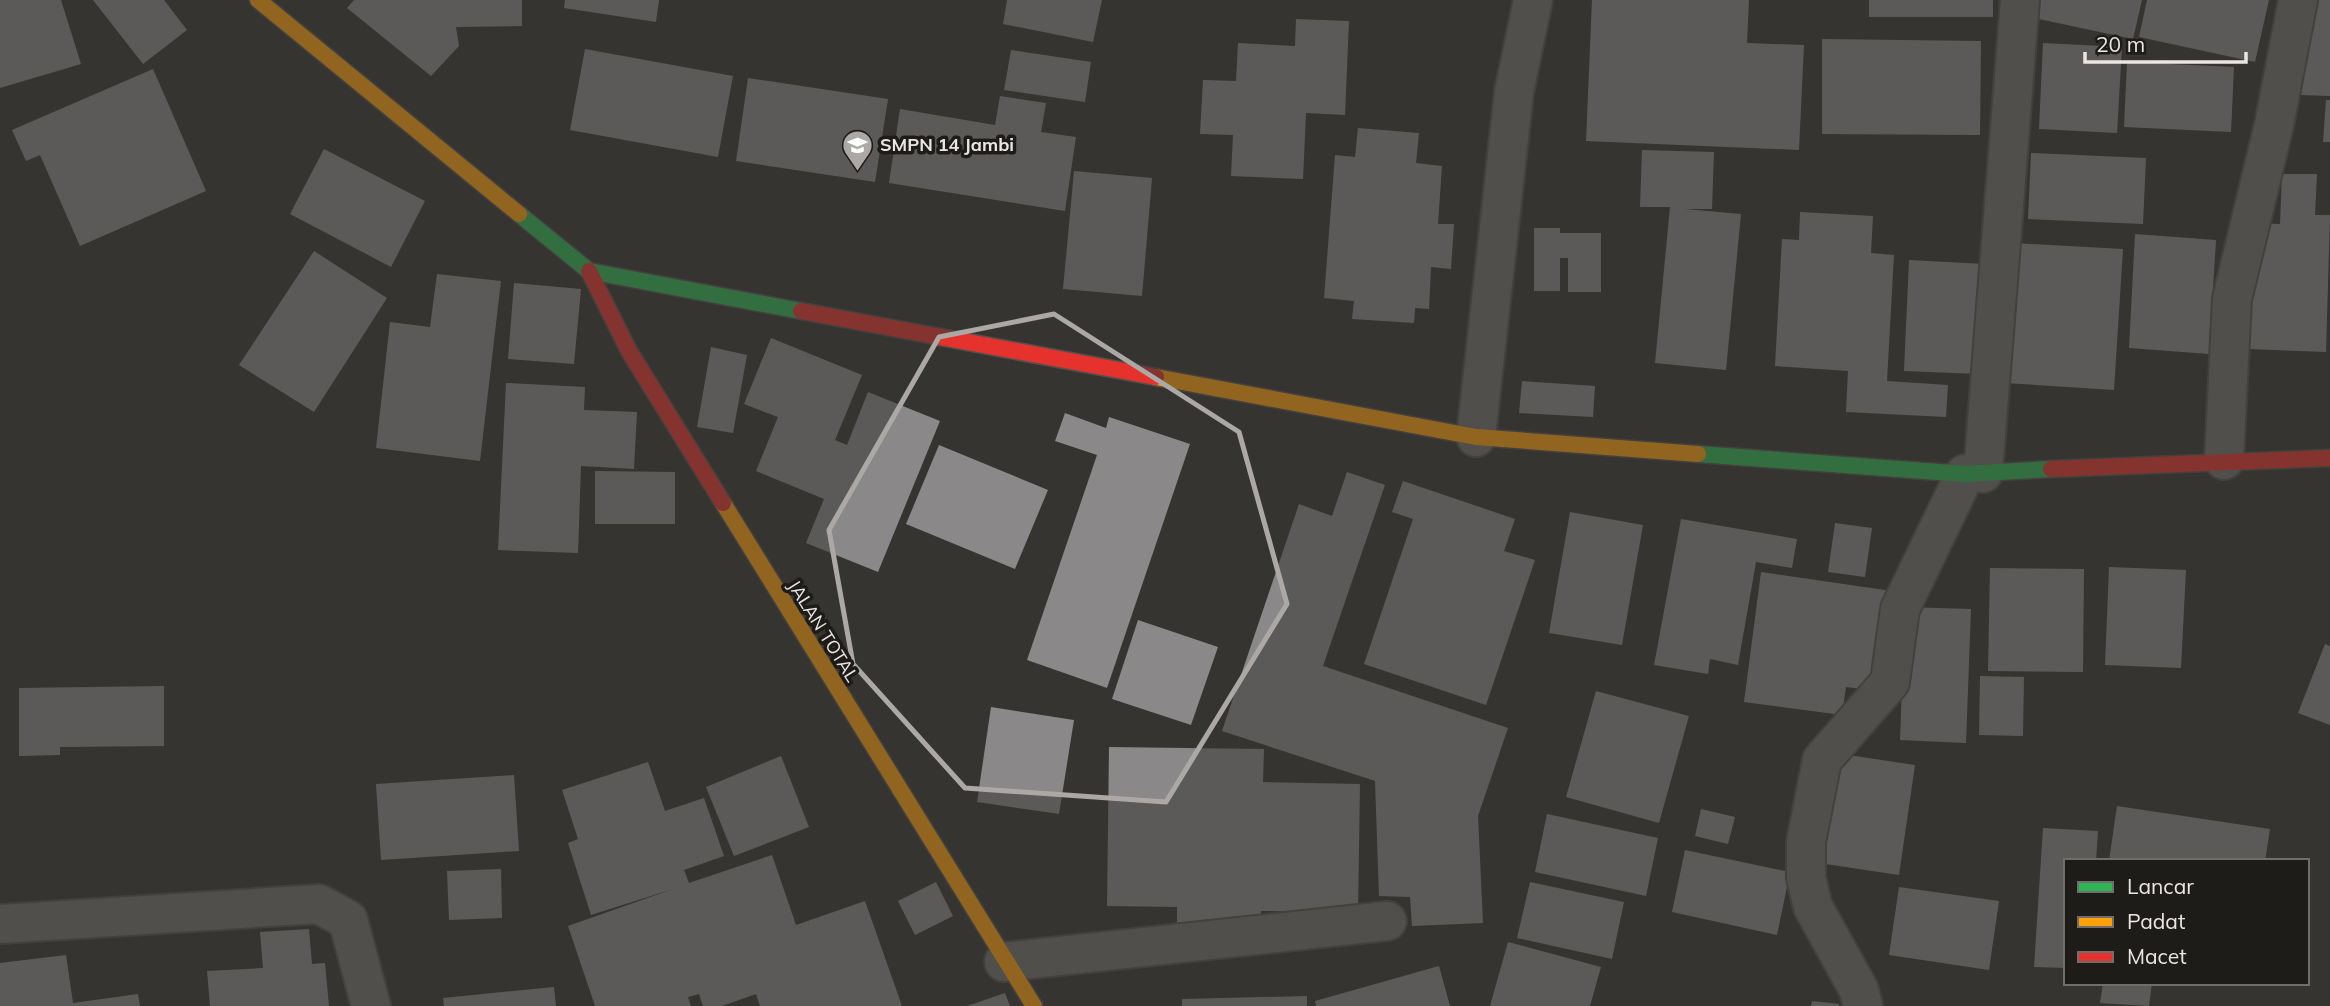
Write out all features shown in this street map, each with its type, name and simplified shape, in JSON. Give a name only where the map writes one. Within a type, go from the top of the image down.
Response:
[{"type":"street","points":[[258,0],[589,271],[1476,438],[1974,473],[2224,460],[2330,458]]},
{"type":"street","points":[[1476,438],[1514,93],[1533,0]]},
{"type":"street","points":[[1863,1006],[1859,990],[1813,907],[1806,878],[1806,842],[1822,760],[1890,682],[1900,609],[1974,473],[2020,0]]},
{"type":"street","points":[[2224,460],[2232,299],[2274,125],[2298,0]]},
{"type":"street","name":"JALAN TOTAL","points":[[589,271],[629,351],[1004,962],[1034,1006]]},
{"type":"street","points":[[0,924],[319,904],[348,920],[371,1006]]},
{"type":"street","points":[[1004,962],[1387,921]]},
{"type":"highlighted area","points":[[1054,314],[1239,432],[1287,604],[1166,802],[965,788],[853,664],[829,530],[939,337]]},
{"type":"building","points":[[0,0],[61,0],[81,64],[0,88]]},
{"type":"building","points":[[93,0],[164,0],[187,30],[143,64]]},
{"type":"building","points":[[354,0],[522,0],[522,26],[456,27],[459,46],[431,76],[347,8]]},
{"type":"building","points":[[565,0],[659,0],[656,22],[564,8]]},
{"type":"building","points":[[1007,0],[1102,0],[1093,42],[1003,24]]},
{"type":"building","points":[[1592,0],[1749,0],[1747,43],[1804,45],[1799,150],[1586,141]]},
{"type":"building","points":[[1869,0],[1993,0],[1993,17],[1869,17]]},
{"type":"building","points":[[2038,0],[2142,0],[2133,39],[2034,18]]},
{"type":"building","points":[[2147,0],[2269,0],[2255,62],[2139,37]]},
{"type":"building","points":[[2304,0],[2330,0],[2330,96],[2300,95]]},
{"type":"building","points":[[1296,19],[1349,21],[1345,115],[1306,113],[1303,179],[1231,176],[1233,135],[1200,134],[1203,80],[1236,81],[1238,43],[1295,46]]},
{"type":"building","points":[[1822,39],[1981,41],[1980,135],[1822,134]]},
{"type":"building","points":[[2043,43],[2122,47],[2117,133],[2039,129]]},
{"type":"building","points":[[585,49],[733,76],[718,157],[570,130]]},
{"type":"building","points":[[1011,50],[1091,62],[1085,102],[1004,90]]},
{"type":"building","points":[[2127,62],[2234,67],[2231,132],[2124,127]]},
{"type":"building","points":[[153,69],[206,191],[80,246],[40,155],[26,161],[12,130]]},
{"type":"building","points":[[748,78],[888,99],[875,182],[736,161]]},
{"type":"building","points":[[1000,96],[1046,103],[1041,132],[1076,137],[1065,211],[889,183],[900,109],[995,125]]},
{"type":"building","points":[[2326,100],[2330,100],[2330,142],[2323,142]]},
{"type":"building","points":[[1358,128],[1419,133],[1416,163],[1442,166],[1438,224],[1454,224],[1451,269],[1431,267],[1429,309],[1415,308],[1414,323],[1352,319],[1354,301],[1324,298],[1335,155],[1355,157]]},
{"type":"building","points":[[324,149],[425,201],[391,267],[290,214]]},
{"type":"building","points":[[1642,150],[1714,152],[1712,209],[1685,209],[1741,214],[1726,370],[1655,363],[1670,207],[1640,207]]},
{"type":"building","points":[[2031,153],[2146,158],[2143,224],[2028,219]]},
{"type":"building","points":[[1074,171],[1152,178],[1142,296],[1063,289]]},
{"type":"building","points":[[2282,174],[2317,174],[2315,215],[2330,215],[2326,352],[2249,349],[2254,223],[2280,224]]},
{"type":"building","points":[[1800,212],[1873,216],[1871,253],[1894,255],[1887,381],[1948,385],[1946,417],[1846,412],[1848,371],[1775,366],[1782,239],[1799,240]]},
{"type":"building","points":[[1534,228],[1560,228],[1560,233],[1601,233],[1601,292],[1568,292],[1568,258],[1560,258],[1560,291],[1534,291]]},
{"type":"building","points":[[2135,234],[2216,240],[2209,354],[2129,348]]},
{"type":"building","points":[[2013,243],[2123,249],[2114,390],[2005,383]]},
{"type":"building","points":[[314,251],[387,298],[314,412],[239,365]]},
{"type":"building","points":[[1909,260],[1984,264],[1979,374],[1904,371]]},
{"type":"building","points":[[437,274],[501,281],[480,461],[376,448],[390,322],[430,327]]},
{"type":"building","points":[[514,283],[581,289],[574,364],[508,359]]},
{"type":"building","points":[[771,338],[862,375],[835,440],[847,445],[868,392],[940,421],[878,572],[806,543],[824,499],[756,471],[778,417],[744,404]]},
{"type":"building","points":[[711,347],[747,355],[733,433],[697,427]]},
{"type":"building","points":[[1522,381],[1595,386],[1593,417],[1519,413]]},
{"type":"building","points":[[506,383],[585,387],[584,410],[637,412],[634,469],[581,466],[578,553],[498,550]]},
{"type":"building","points":[[1065,413],[1106,428],[1109,417],[1190,444],[1107,688],[1027,660],[1097,455],[1055,441]]},
{"type":"building","points":[[939,445],[1048,490],[1015,569],[906,524]]},
{"type":"building","points":[[595,471],[675,472],[675,524],[595,524]]},
{"type":"building","points":[[1347,472],[1385,485],[1323,666],[1508,728],[1478,816],[1483,923],[1412,926],[1410,897],[1379,896],[1375,781],[1222,731],[1299,504],[1332,516]]},
{"type":"building","points":[[1403,481],[1515,519],[1504,551],[1535,560],[1486,705],[1364,664],[1413,519],[1392,512]]},
{"type":"building","points":[[1570,512],[1643,525],[1622,645],[1549,633]]},
{"type":"building","points":[[1681,519],[1797,539],[1792,568],[1756,562],[1738,665],[1710,659],[1708,674],[1654,665]]},
{"type":"building","points":[[1835,523],[1872,528],[1865,577],[1828,572]]},
{"type":"building","points":[[2109,567],[2186,570],[2181,668],[2105,665]]},
{"type":"building","points":[[1990,568],[2084,569],[2083,672],[1988,671]]},
{"type":"building","points":[[1761,572],[1892,591],[1878,691],[1846,687],[1842,715],[1744,702]]},
{"type":"building","points":[[1905,607],[1971,609],[1966,743],[1900,740]]},
{"type":"building","points":[[1138,620],[1218,647],[1191,725],[1112,699]]},
{"type":"building","points":[[2325,644],[2330,646],[2330,725],[2298,713]]},
{"type":"building","points":[[1980,676],[2024,677],[2023,736],[1979,735]]},
{"type":"building","points":[[164,686],[164,746],[60,747],[60,755],[19,756],[19,688]]},
{"type":"building","points":[[1596,691],[1689,716],[1659,823],[1566,797]]},
{"type":"building","points":[[991,707],[1074,720],[1059,814],[977,802]]},
{"type":"building","points":[[1109,747],[1264,749],[1263,782],[1360,784],[1358,912],[1261,911],[1261,928],[1177,927],[1177,907],[1107,906]]},
{"type":"building","points":[[1835,753],[1915,765],[1899,875],[1819,863]]},
{"type":"building","points":[[781,756],[809,827],[734,856],[706,787]]},
{"type":"building","points":[[648,762],[665,811],[704,798],[724,856],[684,870],[689,883],[772,855],[796,925],[865,901],[902,1006],[760,1006],[756,994],[722,1006],[703,1006],[699,994],[688,997],[691,1006],[595,1006],[568,926],[673,889],[591,915],[568,843],[578,839],[562,790]]},
{"type":"building","points":[[514,775],[519,851],[381,860],[376,784]]},
{"type":"building","points":[[2117,806],[2270,829],[2265,859],[2109,859]]},
{"type":"building","points":[[1701,809],[1735,817],[1728,844],[1695,836]]},
{"type":"building","points":[[1547,814],[1658,838],[1646,896],[1535,872]]},
{"type":"building","points":[[2043,828],[2098,831],[2096,859],[2064,859],[2064,968],[2034,967]]},
{"type":"building","points":[[1685,850],[1790,872],[1777,935],[1672,912]]},
{"type":"building","points":[[501,869],[502,918],[449,920],[447,871]]},
{"type":"building","points":[[936,882],[953,916],[915,935],[898,901]]},
{"type":"building","points":[[1530,882],[1624,902],[1612,959],[1517,938]]},
{"type":"building","points":[[1899,887],[1999,901],[1989,970],[1889,955]]},
{"type":"building","points":[[309,929],[312,964],[325,963],[329,1006],[210,1006],[207,971],[263,968],[260,932]]},
{"type":"building","points":[[1508,942],[1601,967],[1590,1006],[1490,1006]]},
{"type":"building","points":[[66,955],[73,1003],[138,994],[140,1006],[0,1006],[0,963]]},
{"type":"building","points":[[1439,966],[1450,1006],[1316,1006],[1315,1001]]},
{"type":"building","points":[[2103,985],[2152,985],[2149,1006],[2100,1003]]},
{"type":"building","points":[[554,987],[556,1006],[444,1006],[443,998]]},
{"type":"building","points":[[1005,993],[1010,1006],[967,1006]]},
{"type":"building","points":[[1307,996],[1307,1006],[1182,1006],[1182,999]]},
{"type":"building","points":[[1812,1001],[1839,1004],[1839,1006],[1811,1006]]},
{"type":"traffic: fast","points":[[519,214],[589,271],[801,311]]},
{"type":"traffic: fast","points":[[1698,454],[1965,474],[2051,469]]},
{"type":"traffic: slow","points":[[258,0],[519,214]]},
{"type":"traffic: slow","points":[[1156,377],[1476,437],[1698,454]]},
{"type":"traffic: slow","points":[[723,503],[1034,1006]]},
{"type":"traffic: jam","points":[[589,271],[629,351],[723,503]]},
{"type":"traffic: jam","points":[[801,311],[1156,377]]},
{"type":"traffic: jam","points":[[2051,469],[2330,458]]},
{"type":"place","name":"SMPN 14 Jambi","points":[[857,172]]}]
